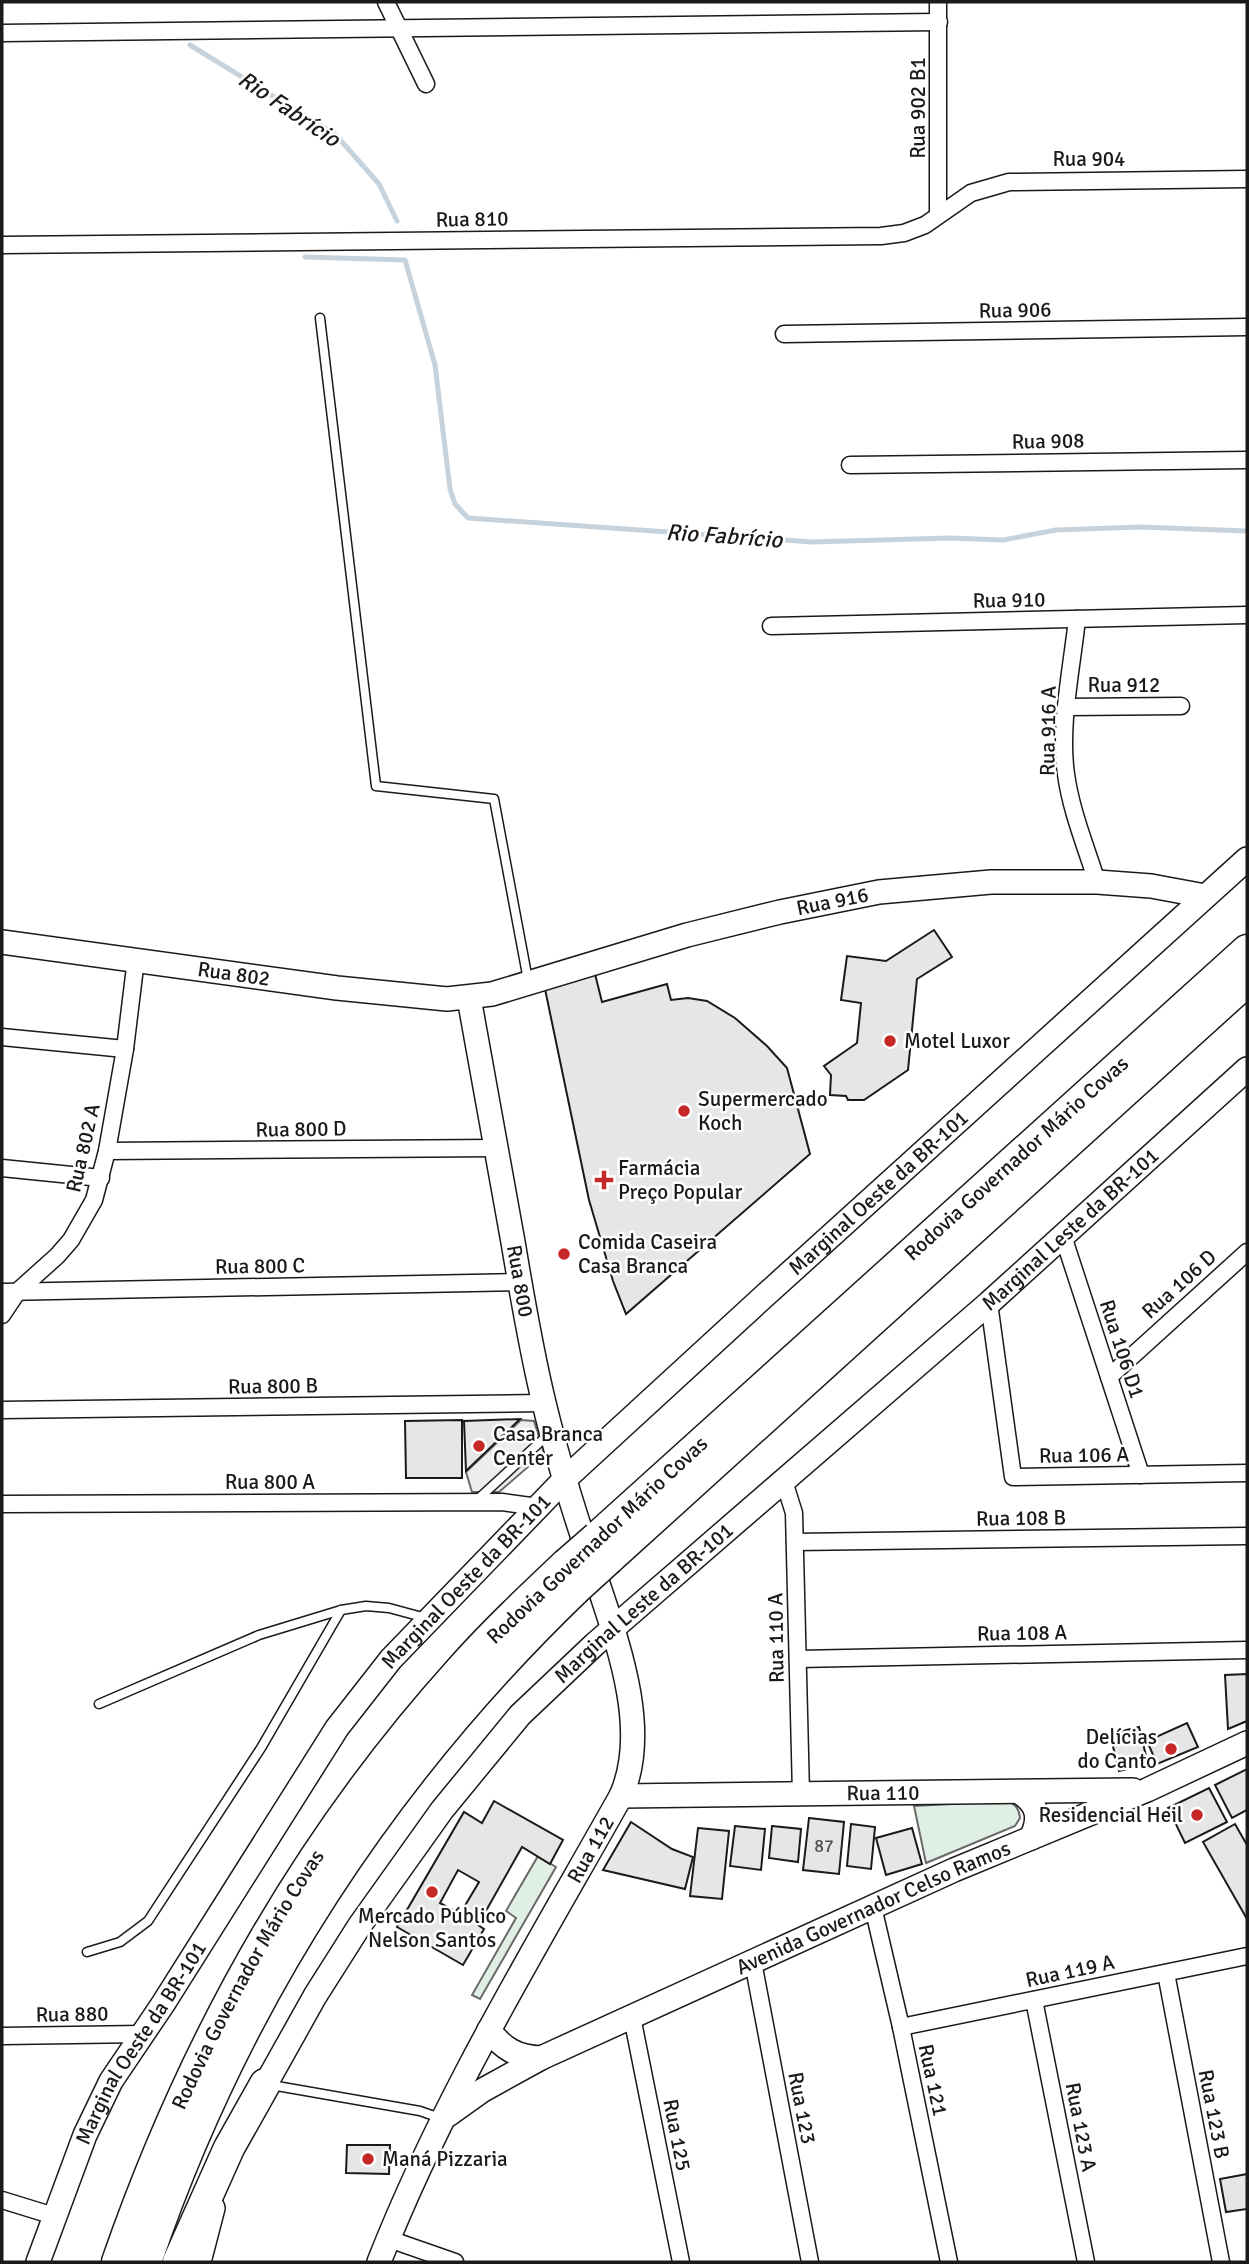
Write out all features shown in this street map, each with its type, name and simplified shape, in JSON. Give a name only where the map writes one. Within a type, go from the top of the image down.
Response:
[{"type":"highway","name":"Rodovia Governador Mário Covas","points":[[146,2262],[181,2167],[229,2058],[290,1945],[324,1891],[430,1745],[500,1665],[586,1556],[1247,950]]},
{"type":"highway","name":"Rodovia Governador Mário Covas","points":[[117,2262],[189,2080],[252,1959],[285,1903],[355,1801],[428,1707],[510,1618],[586,1556],[1247,981]]},
{"type":"highway","points":[[178,2262],[229,2148],[265,2084]]},
{"type":"main road","name":"Marginal Oeste da BR-101","points":[[38,2262],[97,2109],[111,2081],[143,2035],[337,1728],[391,1659],[564,1480],[1247,859]]},
{"type":"main road","name":"Rua 916","points":[[469,998],[687,935],[780,912],[879,892],[991,882],[1097,882],[1151,886],[1205,897]]},
{"type":"main road","name":"Rua 802","points":[[2,942],[337,988],[424,997],[469,998]]},
{"type":"main road","name":"Rua 800","points":[[469,998],[544,1404],[586,1556]]},
{"type":"main road","name":"Marginal Leste da BR-101","points":[[199,2262],[226,2173],[265,2084],[315,1996],[354,1935],[442,1810],[520,1715],[613,1629],[989,1303],[1247,1069]]},
{"type":"main road","points":[[552,1431],[572,1445],[595,1452],[581,1501],[586,1556]]},
{"type":"main road","points":[[538,1507],[566,1516],[586,1556]]},
{"type":"main road","name":"Rua 112","points":[[443,2119],[489,2030],[621,1796],[629,1773],[631,1731],[624,1671],[613,1629],[586,1556]]},
{"type":"main road","name":"Avenida Governador Celso Ramos","points":[[379,2262],[443,2119],[483,2090],[541,2058],[873,1906],[1147,1790],[1247,1743]]},
{"type":"main road","name":"Rua 110","points":[[621,1796],[1147,1790]]},
{"type":"main road","points":[[1019,1791],[1031,1800],[1037,1812],[1037,1825],[1031,1838]]},
{"type":"main road","points":[[489,2030],[505,2048],[516,2054],[541,2058]]},
{"type":"street","points":[[386,2],[426,84]]},
{"type":"street","name":"Rua 902 B1","points":[[938,215],[939,2]]},
{"type":"street","points":[[2,33],[939,22]]},
{"type":"street","name":"Rua 904","points":[[938,215],[971,193],[1009,182],[1247,179]]},
{"type":"street","name":"Rua 810","points":[[2,245],[881,236],[904,233],[925,225],[938,215]]},
{"type":"street","name":"Rua 906","points":[[784,334],[1247,327]]},
{"type":"street","name":"Rua 908","points":[[850,465],[1247,460]]},
{"type":"street","name":"Rua 910","points":[[771,626],[1247,615]]},
{"type":"street","name":"Rua 916 A","points":[[1077,619],[1067,707],[1065,772],[1097,882]]},
{"type":"street","name":"Rua 912","points":[[1067,707],[1181,706]]},
{"type":"street","name":"Rua 802 A","points":[[2,1315],[10,1291],[57,1256],[71,1240],[94,1200],[107,1151],[125,1049],[136,959]]},
{"type":"street","points":[[2,1037],[125,1049]]},
{"type":"street","name":"Rua 800 D","points":[[107,1151],[496,1148]]},
{"type":"street","points":[[2,1168],[101,1178]]},
{"type":"street","name":"Rua 106 D1","points":[[1063,1236],[1141,1475]]},
{"type":"street","name":"Rua 106 D","points":[[1109,1377],[1247,1252]]},
{"type":"street","name":"Rua 800 C","points":[[10,1291],[520,1282]]},
{"type":"street","name":"Rua 106 A","points":[[989,1303],[1013,1477],[1141,1475],[1246,1469]]},
{"type":"street","name":"Rua 800 B","points":[[2,1410],[544,1404]]},
{"type":"street","name":"Rua 110 A","points":[[785,1481],[794,1513],[801,1794]]},
{"type":"street","name":"Rua 800 A","points":[[2,1504],[502,1502],[538,1507]]},
{"type":"street","name":"Rua 108 B","points":[[795,1542],[1247,1536]]},
{"type":"street","name":"Rua 108 A","points":[[798,1658],[1247,1650]]},
{"type":"street","name":"Rua 121","points":[[873,1906],[950,2262]]},
{"type":"street","name":"Rua 119 A","points":[[901,2027],[1247,1956]]},
{"type":"street","name":"Rua 123","points":[[753,1962],[810,2262]]},
{"type":"street","name":"Rua 123 B","points":[[1166,1973],[1221,2262]]},
{"type":"street","name":"Rua 123 A","points":[[1034,2000],[1086,2262]]},
{"type":"street","name":"Rua 125","points":[[632,2017],[681,2262]]},
{"type":"street","name":"Rua 880","points":[[2,2036],[143,2035]]},
{"type":"street","points":[[2,2200],[54,2216]]},
{"type":"street","points":[[389,2239],[455,2262]]},
{"type":"lane","points":[[320,318],[376,786],[494,799],[528,983]]},
{"type":"lane","points":[[474,1503],[552,1431]]},
{"type":"lane","points":[[99,1704],[259,1636],[341,1610],[366,1606],[389,1608],[429,1619]]},
{"type":"lane","points":[[87,1952],[120,1942],[148,1921],[261,1748],[341,1610]]},
{"type":"lane","points":[[265,2084],[420,2111],[443,2119]]},
{"type":"green space","points":[[1005,1801],[1016,1806],[1019,1811],[1020,1818],[1015,1826],[926,1863],[914,1806]]},
{"type":"green space","points":[[538,1856],[556,1867],[480,1999],[472,1995],[516,1918],[506,1911]]},
{"type":"shaded area","points":[[521,1420],[534,1421],[544,1453],[499,1492],[472,1492],[466,1472]]},
{"type":"building","points":[[934,930],[952,957],[917,979],[908,1070],[864,1100],[848,1100],[846,1096],[830,1095],[831,1075],[824,1066],[857,1043],[861,1003],[841,1000],[847,956],[886,961]]},
{"type":"building","name":"Supermercado Koch","points":[[595,974],[602,1002],[667,984],[671,1000],[688,998],[707,1001],[735,1018],[787,1068],[810,1154],[626,1314],[613,1281],[589,1200],[545,989]]},
{"type":"building","name":"Casa Branca Center","points":[[520,1419],[466,1471],[464,1421]]},
{"type":"building","points":[[462,1420],[462,1478],[406,1478],[405,1421]]},
{"type":"building","points":[[1247,1674],[1247,1721],[1228,1729],[1225,1675]]},
{"type":"building","points":[[1187,1723],[1198,1747],[1157,1764],[1147,1741]]},
{"type":"building","points":[[1139,1727],[1148,1764],[1119,1771],[1110,1734]]},
{"type":"building","points":[[1247,1769],[1247,1810],[1232,1818],[1215,1785]]},
{"type":"building","name":"Residencial Heil","points":[[1209,1788],[1227,1822],[1185,1843],[1168,1808]]},
{"type":"building","name":"Mercado Público Nelson Santos","points":[[494,1801],[563,1840],[550,1864],[522,1847],[478,1925],[484,1929],[463,1965],[397,1927],[464,1812],[482,1823]],"holes":[[[458,1870],[479,1882],[460,1914],[440,1903]]]},
{"type":"building","points":[[809,1818],[844,1822],[839,1874],[803,1870]]},
{"type":"building","points":[[631,1822],[672,1849],[693,1857],[685,1889],[603,1870]]},
{"type":"building","points":[[851,1824],[875,1827],[871,1869],[847,1866]]},
{"type":"building","points":[[1235,1824],[1247,1845],[1247,1919],[1203,1842]]},
{"type":"building","points":[[735,1826],[765,1829],[761,1870],[730,1866]]},
{"type":"building","points":[[772,1826],[801,1829],[798,1862],[769,1858]]},
{"type":"building","points":[[698,1828],[729,1831],[722,1899],[690,1896]]},
{"type":"building","points":[[912,1828],[922,1864],[886,1875],[876,1838]]},
{"type":"building","name":"Maná Pizzaria","points":[[347,2145],[390,2145],[389,2174],[346,2173]]},
{"type":"building","points":[[1247,2174],[1247,2209],[1226,2212],[1220,2179]]},
{"type":"waterway","name":"Rio Fabrício","points":[[190,45],[336,135],[379,184],[397,221]]},
{"type":"waterway","name":"Rio Fabrício","points":[[305,257],[405,260],[435,365],[450,489],[455,504],[468,518],[812,542],[950,538],[1003,540],[1056,530],[1140,527],[1247,531]]},
{"type":"place","name":"Motel Luxor","points":[[890,1041]]},
{"type":"place","name":"Supermercado Koch","points":[[684,1111]]},
{"type":"place","name":"Farmácia Preço Popular","points":[[604,1180]]},
{"type":"place","name":"Comida Caseira Casa Branca","points":[[564,1254]]},
{"type":"place","name":"Casa Branca Center","points":[[479,1446]]},
{"type":"place","name":"Delícias do Canto","points":[[1171,1749]]},
{"type":"place","name":"Residencial Heil","points":[[1197,1815]]},
{"type":"place","name":"Mercado Público Nelson Santos","points":[[432,1892]]},
{"type":"place","name":"Maná Pizzaria","points":[[368,2159]]}]
